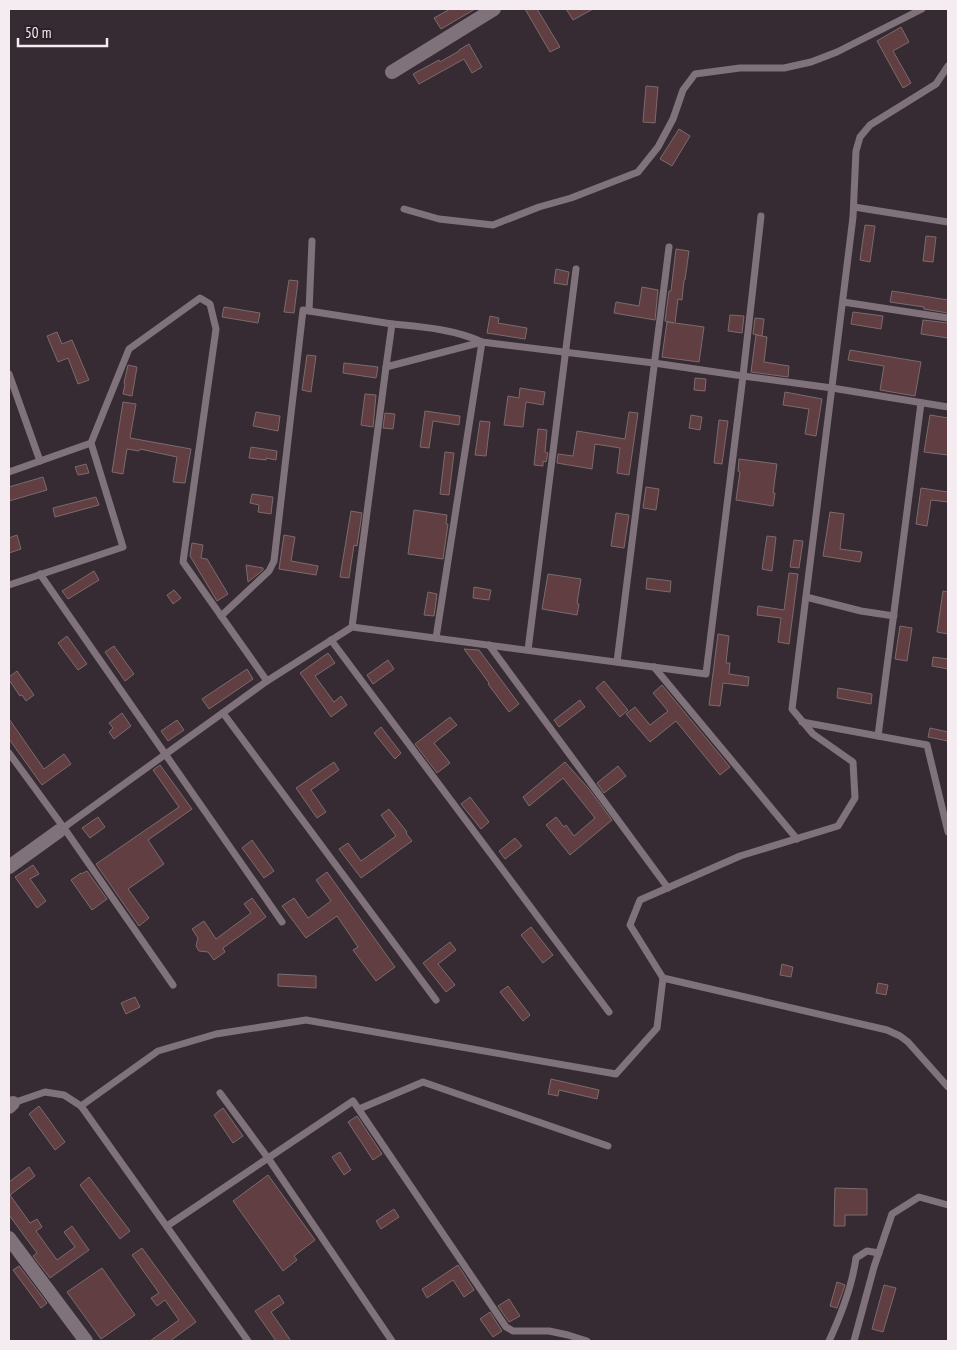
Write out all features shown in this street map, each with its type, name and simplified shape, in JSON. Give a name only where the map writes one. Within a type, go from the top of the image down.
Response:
[{"type":"street","points":[[392,72],[494,9]]},
{"type":"street","points":[[9,867],[62,830]]},
{"type":"street","points":[[9,1238],[86,1341]]},
{"type":"lane","points":[[404,209],[439,219],[493,226],[539,206],[571,198],[638,172],[658,147],[673,119],[682,90],[695,74],[740,68],[784,68],[811,62],[837,52],[922,9]]},
{"type":"lane","points":[[81,1106],[158,1051],[216,1034],[306,1020],[616,1074],[657,1028],[663,978],[630,925],[640,900],[740,856],[838,826],[855,798],[853,762],[813,734],[792,709],[854,207],[856,150],[860,137],[870,125],[936,84],[948,66]]},
{"type":"lane","points":[[854,207],[948,222]]},
{"type":"lane","points":[[62,830],[267,681],[352,627],[706,674],[761,216]]},
{"type":"lane","points":[[309,311],[312,241]]},
{"type":"lane","points":[[617,662],[669,247]]},
{"type":"lane","points":[[528,650],[576,269]]},
{"type":"lane","points":[[9,585],[123,547],[91,442],[129,349],[200,298],[210,304],[216,329],[183,562],[267,681]]},
{"type":"lane","points":[[843,302],[948,318]]},
{"type":"lane","points":[[221,616],[273,565],[303,310],[428,328],[470,336],[482,342],[654,362],[832,388],[948,408]]},
{"type":"lane","points":[[352,627],[392,324]]},
{"type":"lane","points":[[386,367],[482,342]]},
{"type":"lane","points":[[436,638],[482,342]]},
{"type":"lane","points":[[9,374],[40,461]]},
{"type":"lane","points":[[878,736],[921,403]]},
{"type":"lane","points":[[9,472],[91,442]]},
{"type":"lane","points":[[40,574],[282,922]]},
{"type":"lane","points":[[806,597],[861,611],[894,616]]},
{"type":"lane","points":[[331,640],[609,1012]]},
{"type":"lane","points":[[489,645],[668,888]]},
{"type":"lane","points":[[654,667],[797,839]]},
{"type":"lane","points":[[224,713],[436,1000]]},
{"type":"lane","points":[[802,722],[927,745],[948,832]]},
{"type":"lane","points":[[9,753],[173,985]]},
{"type":"lane","points":[[663,978],[887,1030],[908,1042],[948,1087]]},
{"type":"lane","points":[[359,1109],[423,1082],[608,1146]]},
{"type":"lane","points":[[11,1105],[45,1092],[64,1095],[81,1106],[248,1341]]},
{"type":"lane","points":[[220,1093],[268,1158],[392,1341]]},
{"type":"lane","points":[[167,1226],[353,1101],[506,1327],[513,1331],[549,1331],[587,1341]]},
{"type":"lane","points":[[854,1341],[878,1253],[892,1214],[919,1197],[948,1205]]},
{"type":"lane","points":[[829,1341],[840,1316],[854,1272],[856,1258],[867,1251],[878,1253]]},
{"type":"building","points":[[450,9],[475,9],[441,29],[434,18]]},
{"type":"building","points":[[525,9],[537,9],[560,47],[550,52]]},
{"type":"building","points":[[566,9],[593,9],[573,20]]},
{"type":"building","points":[[901,27],[909,42],[893,51],[911,83],[903,88],[877,41]]},
{"type":"building","points":[[469,44],[482,67],[472,73],[464,59],[419,84],[413,74],[439,60],[440,62]]},
{"type":"building","points":[[646,86],[658,87],[655,123],[643,122]]},
{"type":"building","points":[[679,129],[690,136],[672,166],[660,159]]},
{"type":"building","points":[[865,225],[875,226],[870,262],[860,260]]},
{"type":"building","points":[[926,236],[936,237],[933,262],[923,261]]},
{"type":"building","points":[[676,249],[689,251],[682,300],[678,299],[675,323],[704,327],[699,362],[662,357],[667,322],[674,323],[665,321]]},
{"type":"building","points":[[556,269],[569,272],[567,285],[554,283]]},
{"type":"building","points":[[289,280],[298,281],[294,313],[284,312]]},
{"type":"building","points":[[642,287],[658,290],[655,320],[614,313],[616,302],[639,306]]},
{"type":"building","points":[[892,291],[948,300],[948,313],[890,302]]},
{"type":"building","points":[[224,307],[260,313],[258,323],[222,317]]},
{"type":"building","points":[[853,312],[883,316],[881,329],[851,324]]},
{"type":"building","points":[[730,315],[744,316],[742,333],[728,331]]},
{"type":"building","points":[[490,316],[499,318],[498,323],[527,328],[525,339],[487,333]]},
{"type":"building","points":[[755,318],[764,319],[762,336],[753,334]]},
{"type":"building","points":[[923,320],[948,323],[948,338],[921,334]]},
{"type":"building","points":[[57,332],[62,344],[72,340],[89,380],[78,384],[68,358],[58,362],[47,336]]},
{"type":"building","points":[[756,335],[767,337],[764,362],[789,366],[788,377],[751,372]]},
{"type":"building","points":[[850,350],[921,362],[915,396],[880,390],[884,366],[848,360]]},
{"type":"building","points":[[307,355],[316,356],[311,392],[302,390]]},
{"type":"building","points":[[344,363],[378,367],[376,378],[343,373]]},
{"type":"building","points":[[128,365],[137,367],[132,396],[123,394]]},
{"type":"building","points":[[695,378],[706,379],[705,391],[694,390]]},
{"type":"building","points":[[520,388],[545,392],[543,405],[526,402],[523,427],[504,425],[508,396],[519,398]]},
{"type":"building","points":[[785,392],[822,399],[816,436],[805,434],[809,409],[783,405]]},
{"type":"building","points":[[365,394],[376,395],[373,427],[361,425]]},
{"type":"building","points":[[123,402],[136,404],[130,438],[191,449],[185,483],[173,482],[177,457],[140,449],[139,451],[127,449],[123,474],[112,472]]},
{"type":"building","points":[[425,411],[460,416],[459,425],[433,421],[429,448],[420,447]]},
{"type":"building","points":[[256,412],[280,416],[278,431],[253,426]]},
{"type":"building","points":[[629,412],[638,413],[629,475],[617,473],[620,448],[595,444],[592,469],[557,463],[558,454],[573,456],[577,431],[625,439]]},
{"type":"building","points":[[385,413],[395,414],[393,429],[383,428]]},
{"type":"building","points":[[691,415],[702,417],[700,430],[689,428]]},
{"type":"building","points":[[930,415],[948,418],[948,455],[924,452]]},
{"type":"building","points":[[719,420],[728,421],[722,464],[714,463]]},
{"type":"building","points":[[480,421],[490,422],[486,456],[475,455]]},
{"type":"building","points":[[538,429],[547,430],[545,452],[548,453],[546,462],[543,461],[543,466],[534,465]]},
{"type":"building","points":[[251,447],[277,451],[276,460],[249,458]]},
{"type":"building","points":[[445,452],[454,453],[449,495],[440,494]]},
{"type":"building","points":[[739,459],[777,464],[773,506],[736,500],[740,472],[738,471]]},
{"type":"building","points":[[86,464],[89,473],[78,475],[75,467]]},
{"type":"building","points":[[43,477],[47,490],[9,501],[9,487]]},
{"type":"building","points":[[646,487],[659,489],[656,510],[643,508]]},
{"type":"building","points":[[921,488],[948,492],[948,502],[931,500],[927,526],[916,524]]},
{"type":"building","points":[[252,494],[273,497],[271,514],[258,512],[259,505],[250,503]]},
{"type":"building","points":[[96,497],[99,505],[55,517],[53,508]]},
{"type":"building","points":[[414,510],[447,515],[446,524],[448,524],[443,559],[408,554]]},
{"type":"building","points":[[351,511],[362,513],[357,546],[354,545],[349,578],[340,577]]},
{"type":"building","points":[[830,512],[844,514],[840,549],[862,552],[860,562],[823,556]]},
{"type":"building","points":[[616,513],[629,515],[624,548],[611,546]]},
{"type":"building","points":[[17,535],[21,549],[9,553],[9,538]]},
{"type":"building","points":[[284,535],[295,537],[291,561],[318,566],[316,575],[279,569]]},
{"type":"building","points":[[767,536],[776,537],[772,571],[762,569]]},
{"type":"building","points":[[794,540],[803,541],[799,568],[790,567]]},
{"type":"building","points":[[192,543],[203,545],[201,558],[207,559],[228,594],[217,601],[190,556]]},
{"type":"building","points":[[246,565],[263,568],[263,570],[248,582]]},
{"type":"building","points":[[94,571],[99,580],[68,599],[62,591]]},
{"type":"building","points":[[789,573],[798,574],[789,644],[778,642],[781,618],[757,615],[758,606],[784,610]]},
{"type":"building","points":[[548,574],[581,579],[577,615],[542,609]]},
{"type":"building","points":[[647,578],[671,581],[670,592],[646,589]]},
{"type":"building","points":[[474,587],[491,590],[489,600],[473,598]]},
{"type":"building","points":[[174,590],[181,598],[173,604],[167,595]]},
{"type":"building","points":[[943,591],[948,592],[948,634],[937,632]]},
{"type":"building","points":[[428,592],[437,594],[434,616],[424,615]]},
{"type":"building","points":[[900,626],[912,628],[907,661],[895,659]]},
{"type":"building","points":[[718,634],[729,636],[726,663],[730,663],[729,674],[749,677],[748,686],[723,683],[720,706],[709,705]]},
{"type":"building","points":[[67,636],[87,664],[78,670],[58,643]]},
{"type":"building","points":[[114,646],[134,674],[125,681],[105,652]]},
{"type":"building","points":[[464,649],[479,650],[519,704],[509,712]]},
{"type":"building","points":[[328,653],[335,663],[315,676],[334,702],[341,696],[347,705],[331,717],[300,673]]},
{"type":"building","points":[[933,657],[948,659],[948,669],[932,666]]},
{"type":"building","points":[[388,660],[394,669],[373,684],[367,675]]},
{"type":"building","points":[[247,669],[253,679],[209,709],[202,699]]},
{"type":"building","points":[[17,671],[34,695],[26,701],[22,695],[20,696],[9,680],[9,677]]},
{"type":"building","points":[[604,681],[628,710],[620,717],[596,688]]},
{"type":"building","points":[[662,685],[730,767],[720,775],[676,721],[650,742],[626,714],[635,707],[650,725],[668,711],[653,693]]},
{"type":"building","points":[[838,688],[872,694],[871,704],[837,698]]},
{"type":"building","points":[[580,700],[585,707],[559,727],[554,720]]},
{"type":"building","points":[[122,713],[131,726],[114,739],[109,732],[113,728],[109,723]]},
{"type":"building","points":[[450,717],[457,725],[434,743],[450,763],[437,773],[415,744]]},
{"type":"building","points":[[9,719],[44,769],[64,754],[71,764],[42,785],[9,739]]},
{"type":"building","points":[[177,720],[184,730],[168,741],[161,731]]},
{"type":"building","points":[[381,727],[401,753],[395,759],[374,733]]},
{"type":"building","points":[[930,728],[948,732],[948,741],[928,737]]},
{"type":"building","points":[[334,762],[339,770],[311,790],[326,812],[317,818],[296,788]]},
{"type":"building","points":[[565,762],[589,789],[612,820],[570,855],[546,825],[556,817],[564,827],[566,825],[574,836],[595,818],[563,778],[529,806],[523,797]]},
{"type":"building","points":[[160,765],[192,809],[148,840],[164,864],[128,889],[149,918],[139,926],[96,864],[179,807],[153,770]]},
{"type":"building","points":[[618,766],[626,776],[604,793],[597,783]]},
{"type":"building","points":[[470,797],[489,822],[481,829],[461,804]]},
{"type":"building","points":[[389,809],[412,841],[361,878],[339,849],[348,843],[361,861],[396,836],[381,815]]},
{"type":"building","points":[[98,817],[105,827],[90,838],[82,828]]},
{"type":"building","points":[[515,838],[522,846],[505,859],[499,851]]},
{"type":"building","points":[[252,840],[274,871],[264,878],[242,848]]},
{"type":"building","points":[[33,865],[39,874],[30,879],[46,901],[37,908],[15,877]]},
{"type":"building","points":[[87,871],[107,899],[92,910],[71,880]]},
{"type":"building","points":[[327,872],[395,967],[376,981],[353,950],[358,947],[337,916],[306,938],[282,906],[294,898],[308,918],[331,901],[316,880]]},
{"type":"building","points":[[252,898],[266,917],[223,948],[225,952],[214,960],[208,952],[199,951],[196,946],[198,938],[192,929],[204,921],[216,939],[251,913],[244,904]]},
{"type":"building","points":[[531,927],[553,955],[543,963],[521,935]]},
{"type":"building","points":[[450,942],[456,950],[438,964],[455,985],[446,992],[423,963]]},
{"type":"building","points":[[782,964],[793,967],[791,977],[780,975]]},
{"type":"building","points":[[278,974],[316,976],[316,988],[278,986]]},
{"type":"building","points":[[878,983],[888,985],[886,995],[876,993]]},
{"type":"building","points":[[508,986],[530,1015],[523,1021],[500,992]]},
{"type":"building","points":[[135,997],[140,1007],[126,1014],[121,1003]]},
{"type":"building","points":[[551,1079],[599,1090],[597,1099],[559,1090],[558,1096],[548,1094]]},
{"type":"building","points":[[39,1106],[65,1142],[55,1150],[29,1114]]},
{"type":"building","points":[[223,1108],[243,1136],[233,1143],[214,1115]]},
{"type":"building","points":[[357,1116],[382,1154],[373,1160],[348,1122]]},
{"type":"building","points":[[340,1152],[351,1170],[344,1175],[332,1157]]},
{"type":"building","points":[[29,1167],[35,1176],[10,1195],[30,1223],[37,1219],[42,1227],[36,1231],[57,1260],[75,1247],[64,1232],[72,1226],[89,1250],[50,1278],[33,1256],[37,1253],[9,1215],[9,1182]]},
{"type":"building","points":[[268,1175],[315,1240],[294,1256],[297,1260],[283,1271],[233,1201]]},
{"type":"building","points":[[89,1177],[130,1231],[120,1239],[80,1185]]},
{"type":"building","points":[[835,1188],[867,1189],[867,1215],[845,1215],[845,1226],[834,1226]]},
{"type":"building","points":[[394,1209],[399,1217],[381,1229],[376,1221]]},
{"type":"building","points":[[142,1248],[196,1322],[170,1341],[150,1341],[179,1320],[165,1300],[157,1306],[151,1298],[159,1293],[132,1255]]},
{"type":"building","points":[[458,1265],[474,1290],[464,1297],[453,1280],[427,1298],[422,1289]]},
{"type":"building","points":[[19,1266],[47,1303],[41,1308],[13,1270]]},
{"type":"building","points":[[102,1268],[135,1315],[101,1339],[67,1292]]},
{"type":"building","points":[[837,1282],[845,1285],[837,1308],[830,1306]]},
{"type":"building","points":[[884,1285],[896,1288],[883,1332],[872,1329]]},
{"type":"building","points":[[279,1295],[284,1303],[271,1312],[291,1341],[276,1341],[255,1311]]},
{"type":"building","points":[[509,1299],[520,1316],[509,1322],[498,1306]]},
{"type":"building","points":[[490,1312],[502,1331],[493,1337],[480,1319]]}]
